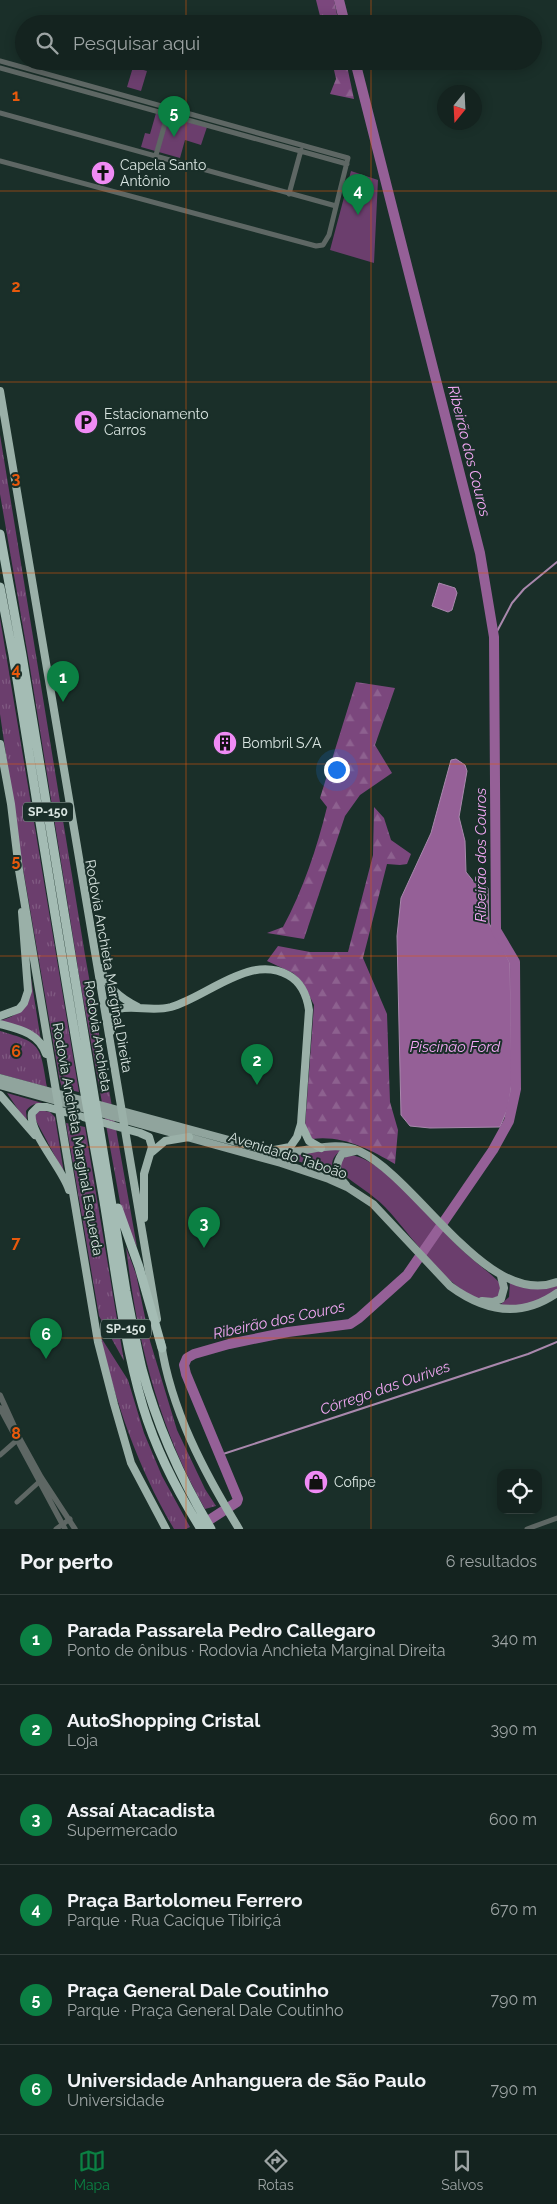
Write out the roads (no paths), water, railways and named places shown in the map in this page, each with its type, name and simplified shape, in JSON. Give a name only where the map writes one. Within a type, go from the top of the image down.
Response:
[{"type":"highway","name":"Rodovia Anchieta Marginal Direita","points":[[0,392],[162,1348],[180,1414],[192,1444],[239,1529]]},
{"type":"highway","name":"Rodovia Anchieta","points":[[0,534],[24,664],[89,1091]]},
{"type":"highway","name":"Rodovia Anchieta","points":[[0,587],[96,1132],[118,1288],[138,1385],[157,1445],[197,1514],[212,1529]]},
{"type":"highway","name":"Rodovia Anchieta Marginal Esquerda","points":[[0,744],[11,804],[19,870],[98,1342],[132,1463],[166,1529]]},
{"type":"highway","points":[[0,1016],[19,1009],[24,1003],[28,991],[19,870]]},
{"type":"highway","points":[[95,956],[112,991],[144,1010]]},
{"type":"highway","points":[[114,1070],[111,1029],[115,1011],[123,1008],[160,1010],[176,1005],[249,971],[271,969],[292,978],[306,995],[309,1010],[301,1124],[297,1137],[290,1147],[269,1151]]},
{"type":"highway","points":[[0,1024],[26,1032],[39,1040],[52,1067]]},
{"type":"highway","points":[[0,1095],[42,1142]]},
{"type":"highway","points":[[79,1220],[65,1179],[32,1124],[31,1116],[35,1109],[42,1106],[144,1134],[152,1143],[144,1182],[143,1232]]},
{"type":"highway","points":[[301,1124],[309,1141],[322,1148]]},
{"type":"highway","name":"Rodovia Anchieta","points":[[96,1132],[108,1174],[126,1290],[142,1369],[168,1444],[197,1514],[201,1529]]},
{"type":"highway","points":[[150,1154],[166,1141],[189,1137]]},
{"type":"highway","points":[[108,1174],[121,1218],[139,1267],[162,1348]]},
{"type":"main road","name":"Avenida do Taboão","points":[[0,1078],[269,1151],[295,1153],[322,1148],[345,1147],[360,1151],[402,1182],[453,1236],[482,1263],[501,1276],[537,1287],[557,1282]]},
{"type":"main road","name":"Avenida do Taboão","points":[[0,1086],[310,1172],[348,1187],[373,1204],[450,1286],[470,1299],[493,1302],[499,1305]]},
{"type":"main road","points":[[348,1187],[338,1176],[336,1164],[342,1154],[360,1151]]},
{"type":"main road","points":[[501,1276],[504,1288],[499,1305],[516,1309],[533,1306],[557,1293]]},
{"type":"street","points":[[0,60],[15,64]]},
{"type":"street","points":[[0,68],[347,164]]},
{"type":"street","points":[[0,161],[316,246],[327,241],[348,158],[35,70]]},
{"type":"street","points":[[156,155],[170,108]]},
{"type":"street","points":[[0,113],[336,206]]},
{"type":"street","points":[[225,130],[226,124]]},
{"type":"street","points":[[289,194],[303,145]]},
{"type":"street","points":[[0,1395],[29,1454],[75,1529]]},
{"type":"street","points":[[0,1408],[16,1441],[64,1526]]},
{"type":"street","points":[[0,1455],[16,1441]]},
{"type":"street","points":[[17,1502],[39,1482]]},
{"type":"street","points":[[527,1529],[557,1518]]},
{"type":"street","points":[[56,1529],[64,1526],[70,1519]]},
{"type":"water","points":[[439,583],[455,588],[457,593],[452,610],[448,612],[432,606]]},
{"type":"water","name":"Piscinão Ford","points":[[456,759],[465,765],[467,771],[459,817],[465,841],[466,872],[474,882],[488,888],[489,923],[510,963],[512,1083],[508,1108],[500,1127],[430,1128],[410,1126],[401,1115],[397,936],[401,898],[431,833],[451,760]]},
{"type":"waterway","name":"Ribeirão dos Couros","points":[[339,0],[343,15]]},
{"type":"waterway","name":"Ribeirão dos Couros","points":[[200,1526],[237,1502],[238,1499],[186,1374],[184,1365],[187,1358],[194,1354],[229,1344],[288,1332],[350,1324],[359,1318],[407,1275],[493,1150],[509,1121],[516,1089],[515,962],[496,930],[494,637],[480,553],[357,70]]},
{"type":"waterway","points":[[494,637],[512,603],[524,589],[557,562]]},
{"type":"waterway","name":"Córrego das Ourives","points":[[220,1455],[528,1354],[557,1342]]},
{"type":"place","name":"Praça General Dale Coutinho","points":[[174,137]]},
{"type":"place","name":"Capela Santo Antônio","points":[[103,173]]},
{"type":"place","name":"Praça Bartolomeu Ferrero","points":[[358,215]]},
{"type":"place","name":"Estacionamento Carros","points":[[86,422]]},
{"type":"place","name":"Parada Passarela Pedro Callegaro","points":[[63,702]]},
{"type":"place","name":"Bombril S/A","points":[[225,743]]},
{"type":"place","name":"AutoShopping Cristal","points":[[257,1085]]},
{"type":"place","name":"Assaí Atacadista","points":[[204,1248]]},
{"type":"place","name":"Universidade Anhanguera de São Paulo","points":[[46,1359]]},
{"type":"place","name":"Cofipe","points":[[316,1482]]}]
